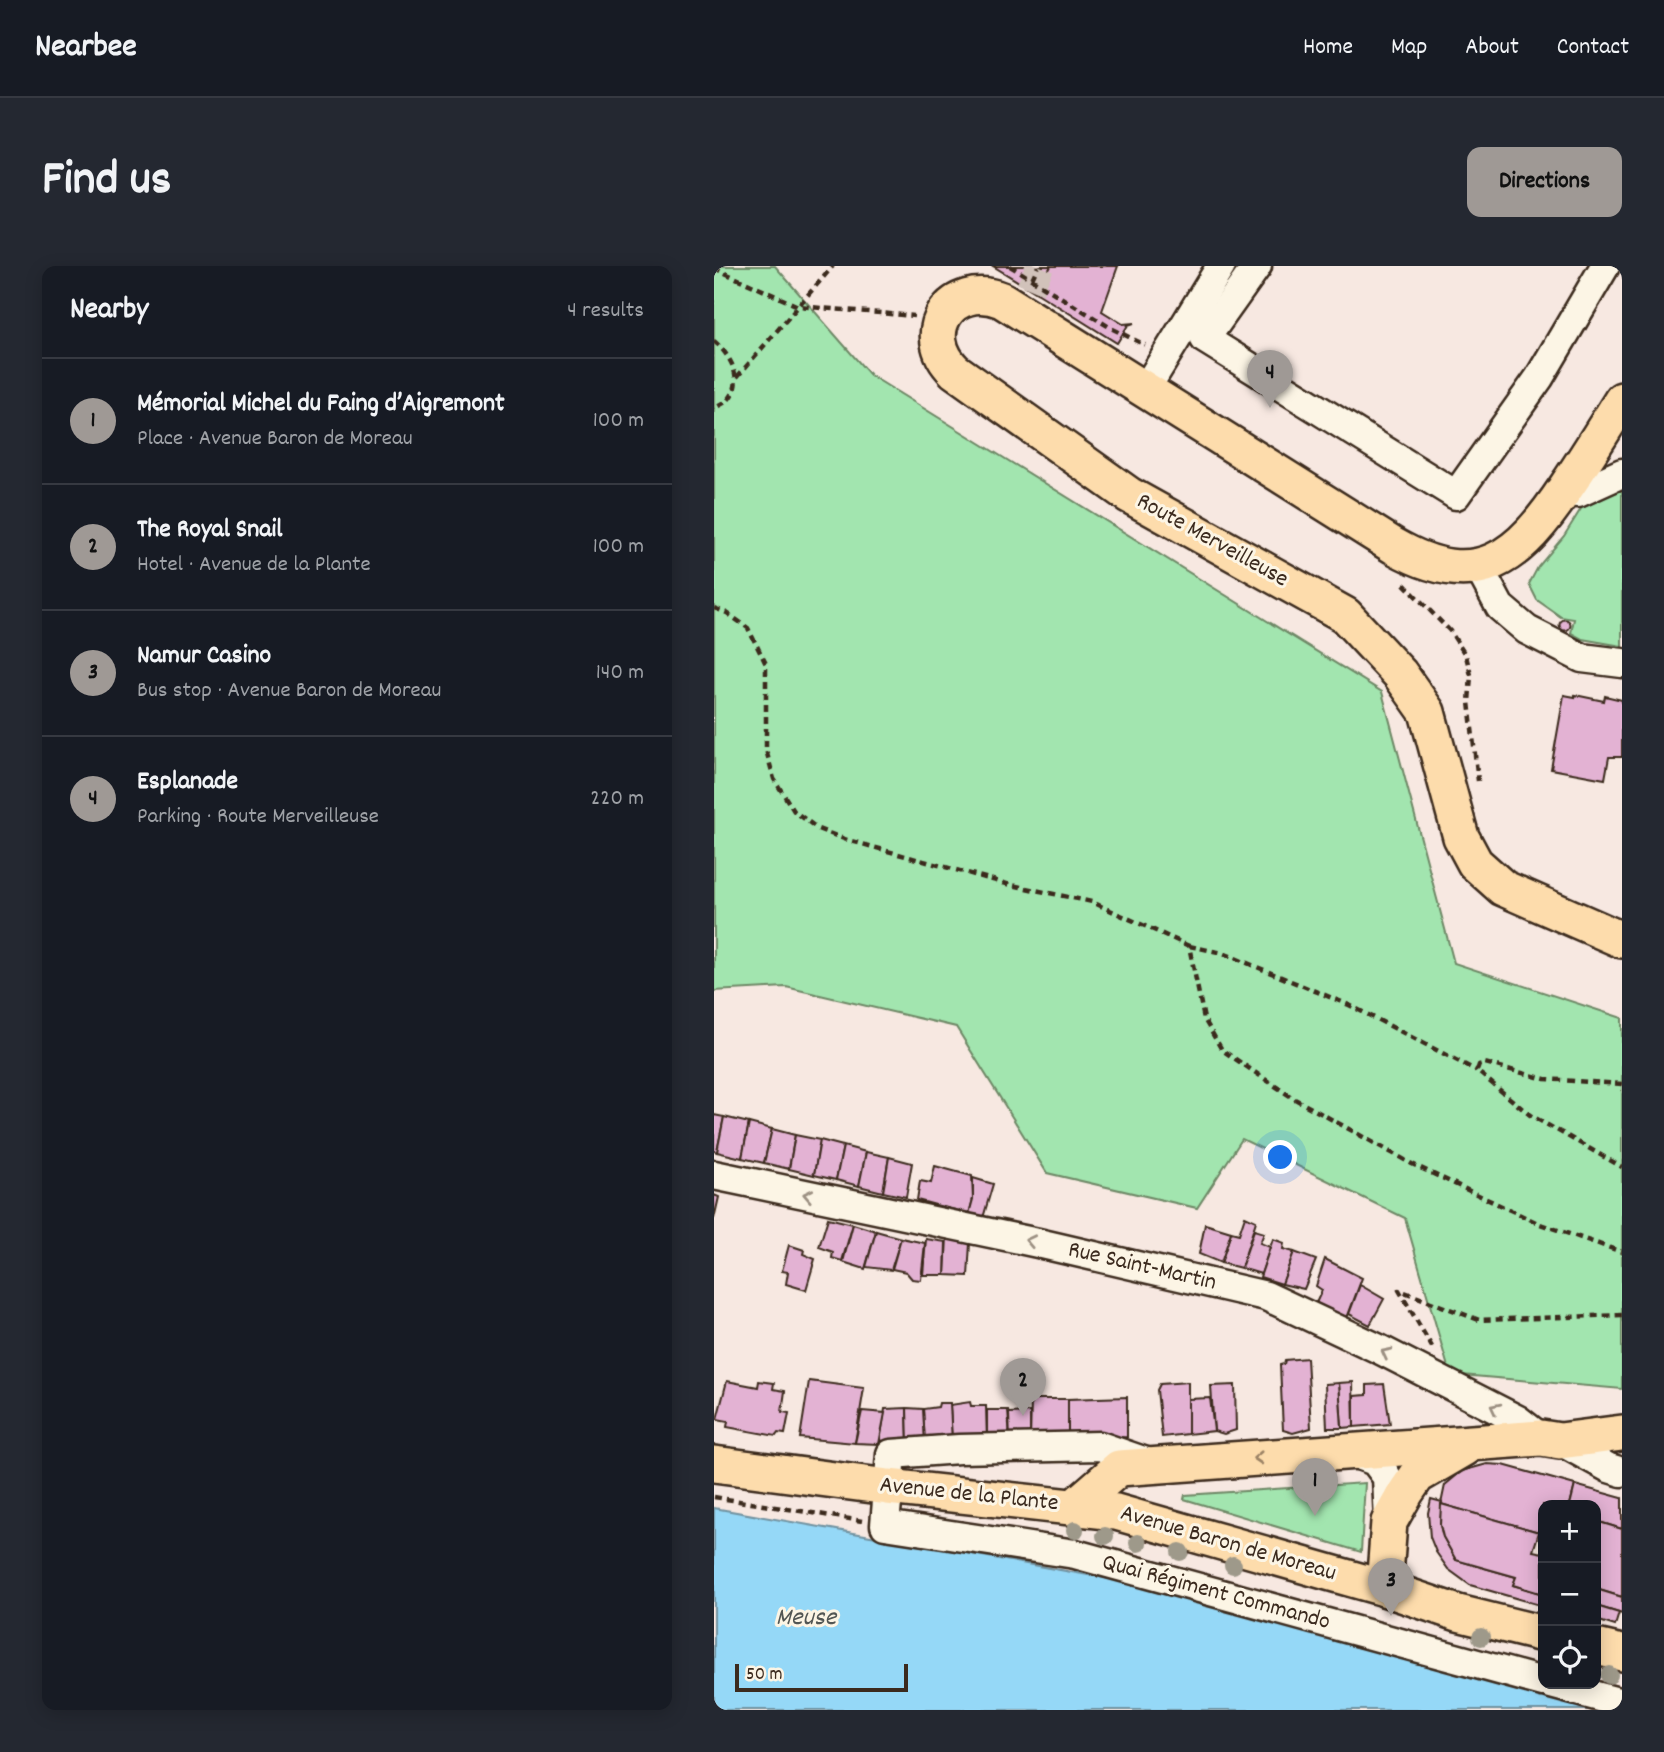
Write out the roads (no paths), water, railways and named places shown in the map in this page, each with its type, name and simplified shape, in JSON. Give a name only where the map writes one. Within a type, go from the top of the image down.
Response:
[{"type":"main road","points":[[1029,286],[1145,390],[1404,551],[1434,565],[1460,568],[1478,566],[1504,556],[1522,543],[1563,492],[1622,400]]},
{"type":"main road","name":"Route Merveilleuse","points":[[1029,286],[1002,300],[979,295],[957,301],[942,319],[938,330],[941,353],[955,371],[1129,495],[1345,615],[1400,674],[1427,712],[1461,837],[1475,863],[1503,888],[1622,940]]},
{"type":"main road","points":[[1551,1439],[1622,1433]]},
{"type":"main road","name":"Avenue de la Plante","points":[[714,1464],[888,1487],[1074,1507],[1119,1468],[1551,1439]]},
{"type":"main road","points":[[1384,1588],[1389,1522],[1417,1476],[1473,1444]]},
{"type":"main road","points":[[1116,1512],[1125,1485],[1154,1464]]},
{"type":"main road","name":"Avenue Baron de Moreau","points":[[1074,1507],[1116,1512],[1384,1588],[1458,1613],[1538,1633]]},
{"type":"main road","points":[[1601,1648],[1622,1653]]},
{"type":"street","points":[[1145,390],[1221,266]]},
{"type":"street","points":[[1257,266],[1205,339],[1456,495],[1539,378],[1605,266]]},
{"type":"street","points":[[1563,492],[1578,493],[1622,473]]},
{"type":"street","points":[[1478,566],[1500,607],[1527,630],[1581,657],[1622,663]]},
{"type":"street","name":"Rue Saint-Martin","points":[[714,1175],[1038,1243],[1266,1296],[1447,1384],[1551,1439]]},
{"type":"street","points":[[1551,1439],[1608,1468],[1622,1472]]},
{"type":"street","points":[[888,1487],[891,1454],[959,1449],[1100,1447],[1154,1464]]},
{"type":"street","points":[[1353,1453],[1376,1461],[1387,1477],[1389,1522]]},
{"type":"street","name":"Quai Régiment Commando","points":[[888,1487],[885,1525],[1075,1554],[1538,1681]]},
{"type":"street","points":[[1570,1689],[1622,1703]]},
{"type":"water","name":"Meuse","points":[[714,1508],[1161,1588],[1607,1710],[714,1710]]},
{"type":"tunnel","points":[[1030,289],[1040,266]]},
{"type":"place","name":"Esplanade","points":[[1270,408]]},
{"type":"place","name":"The Royal Snail","points":[[1023,1416]]},
{"type":"place","name":"Mémorial Michel du Faing d’Aigremont","points":[[1315,1516]]},
{"type":"place","name":"Namur Casino","points":[[1391,1616]]}]
